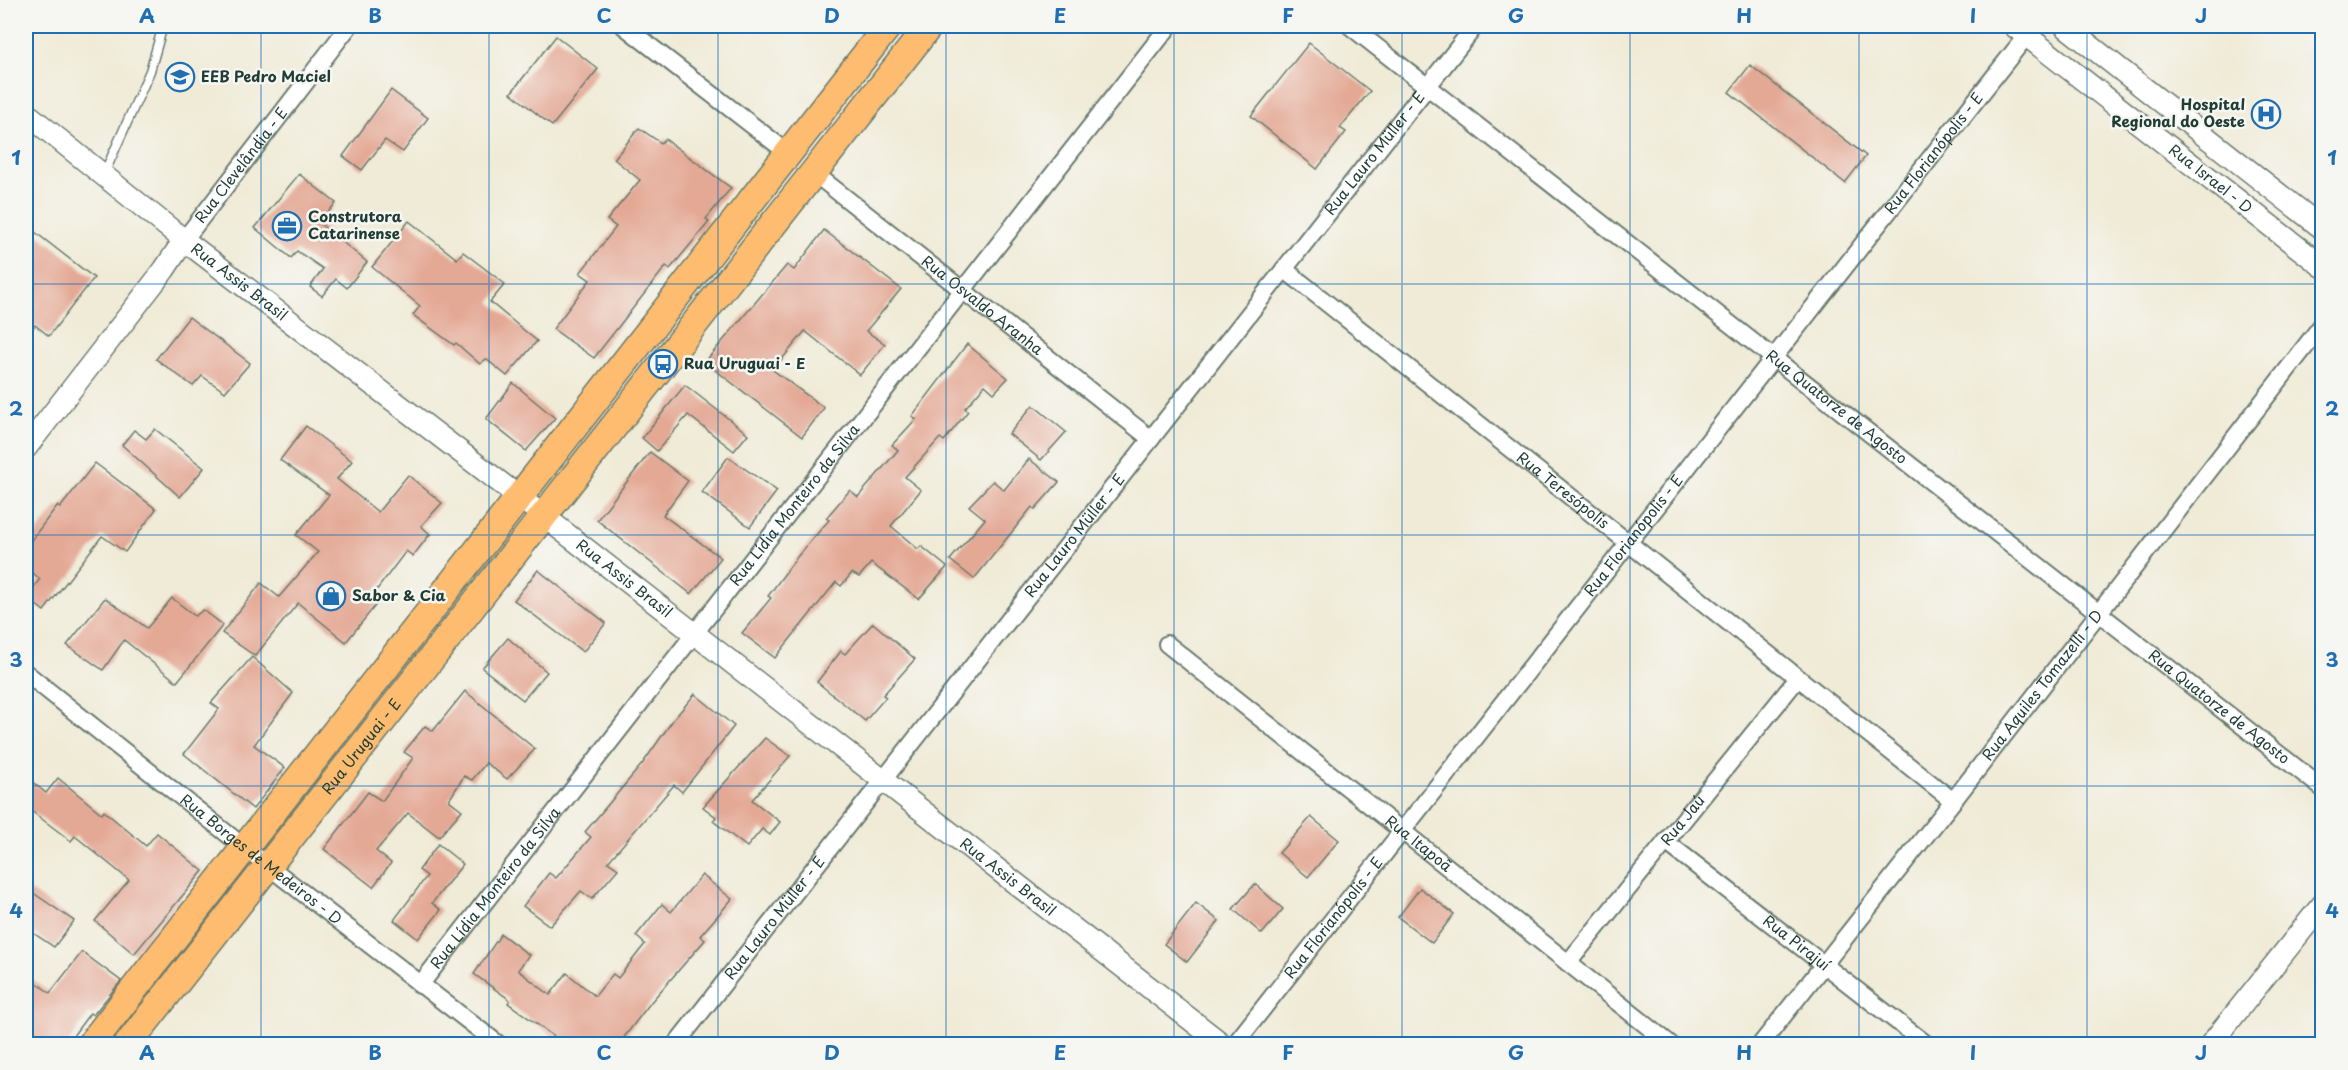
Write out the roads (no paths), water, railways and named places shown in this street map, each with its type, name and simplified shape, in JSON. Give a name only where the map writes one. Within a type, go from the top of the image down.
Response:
[{"type":"main road","name":"Rua Uruguai - E","points":[[91,1044],[888,26]]},
{"type":"main road","name":"Rua Uruguai - E","points":[[128,1044],[929,26]]},
{"type":"street","name":"Rua Clevelândia - E","points":[[26,448],[349,26]]},
{"type":"street","points":[[624,26],[788,153]]},
{"type":"street","name":"Rua Lídia Monteiro da Silva","points":[[420,985],[1169,26]]},
{"type":"street","name":"Rua Quatorze de Agosto","points":[[1350,26],[2322,788]]},
{"type":"street","name":"Rua Lauro Müller - E","points":[[676,1044],[1475,26]]},
{"type":"street","name":"Rua Israel - D","points":[[2065,26],[2322,228]]},
{"type":"street","name":"Rua Israel - D","points":[[2025,29],[2322,266]]},
{"type":"street","name":"Rua Florianópolis - E","points":[[1235,1044],[1774,358],[2025,29]]},
{"type":"street","name":"Rua Assis Brasil","points":[[26,113],[184,240],[519,497],[1222,1044]]},
{"type":"street","name":"Rua Osvaldo Aranha","points":[[813,173],[1151,439]]},
{"type":"street","name":"Rua Teresópolis","points":[[1284,269],[1953,801]]},
{"type":"street","name":"Rua Aquiles Tomazelli - D","points":[[1761,1044],[1953,801],[2322,325]]},
{"type":"street","name":"Rua Itapoã","points":[[1167,644],[1670,1044]]},
{"type":"street","name":"Rua Borges de Medeiros - D","points":[[26,673],[245,848],[498,1044]]},
{"type":"street","name":"Rua Jaú","points":[[1568,963],[1798,678]]},
{"type":"street","name":"Rua Pirajuí","points":[[1666,842],[1926,1044]]},
{"type":"street","points":[[2211,1044],[2322,905]]},
{"type":"lane","points":[[104,174],[150,71],[162,29]]},
{"type":"place","name":"EEB Pedro Maciel","points":[[180,77]]},
{"type":"place","name":"Hospital Regional do Oeste","points":[[2266,114]]},
{"type":"place","name":"Construtora Catarinense","points":[[287,226]]},
{"type":"place","name":"Rua Uruguai - E","points":[[663,364]]},
{"type":"place","name":"Sabor & Cia","points":[[331,596]]}]
